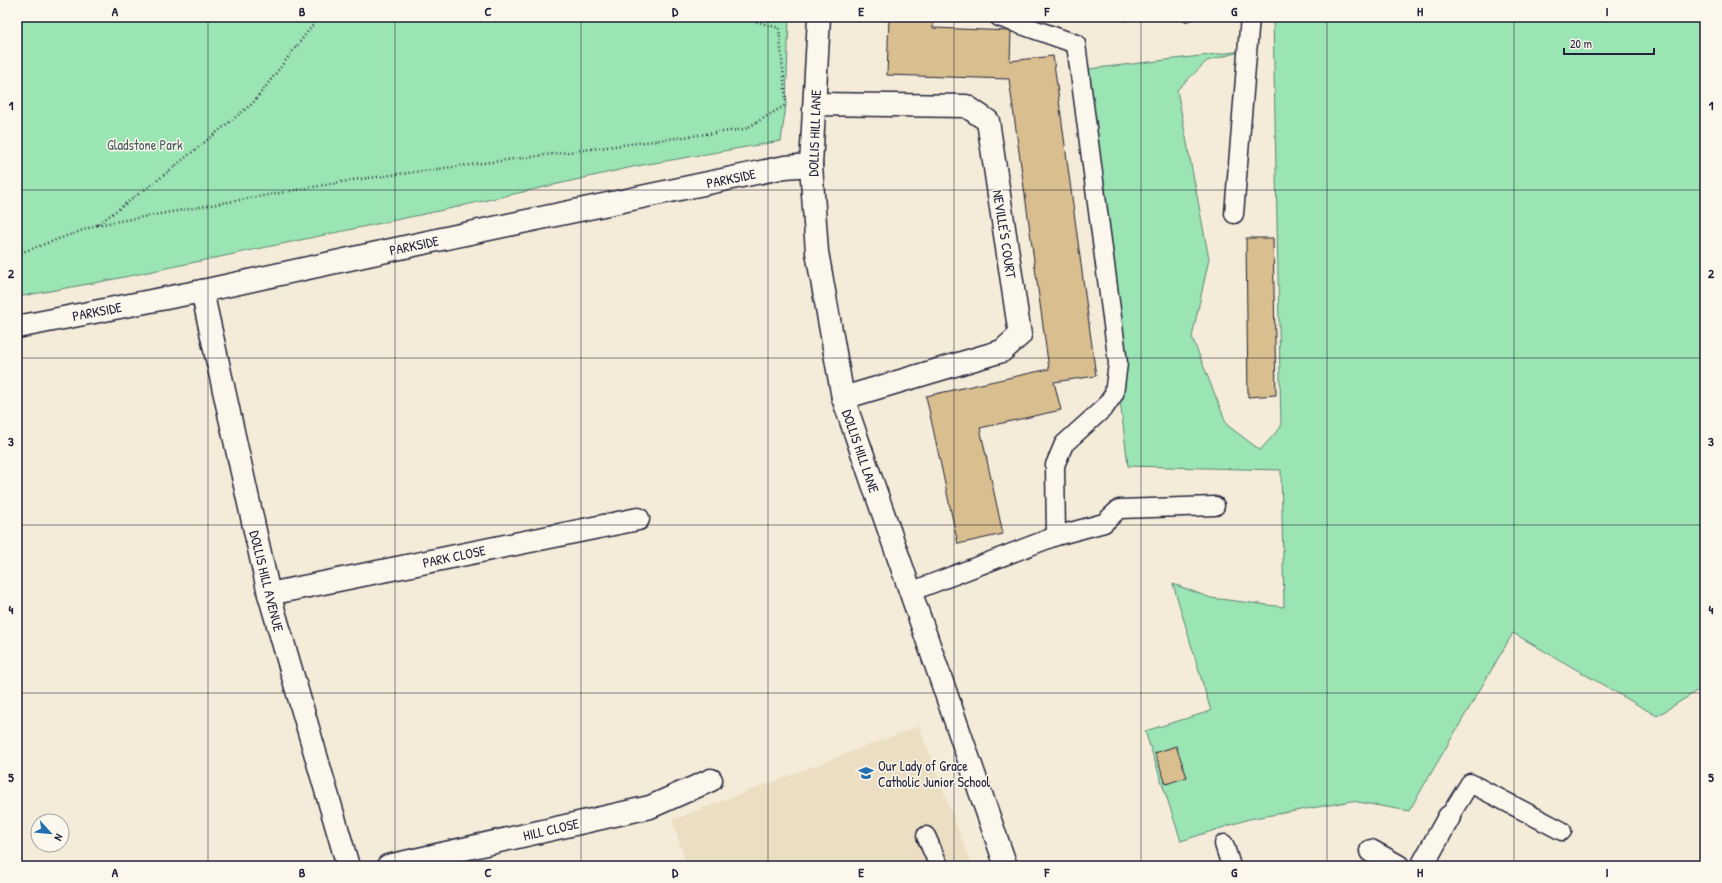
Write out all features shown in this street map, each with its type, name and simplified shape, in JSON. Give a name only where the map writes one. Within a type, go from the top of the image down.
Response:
[{"type":"street","name":"DOLLIS HILL LANE","points":[[819,17],[811,165],[817,252],[843,398],[1006,866]]},
{"type":"street","name":"NEVILLE'S COURT","points":[[815,104],[966,106],[988,122],[1020,335],[1002,351],[843,398]]},
{"type":"street","name":"PARKSIDE","points":[[17,327],[202,291],[777,169],[811,165]]},
{"type":"street","name":"DOLLIS HILL AVENUE","points":[[202,291],[269,594],[348,866]]},
{"type":"street","name":"PARK CLOSE","points":[[269,594],[638,519]]},
{"type":"street","name":"HILL CLOSE","points":[[388,866],[650,807],[711,780]]},
{"type":"street","points":[[1422,866],[1449,817]]},
{"type":"street","points":[[1372,851],[1398,866]]},
{"type":"lane","points":[[999,17],[1076,44],[1118,363],[1114,394],[1104,407],[1064,444],[1054,465],[1056,536]]},
{"type":"lane","points":[[1234,214],[1250,17]]},
{"type":"lane","points":[[910,592],[1056,536],[1104,523],[1119,509],[1215,506]]},
{"type":"lane","points":[[1449,817],[1470,783],[1562,831]]},
{"type":"lane","points":[[926,836],[939,866]]},
{"type":"lane","points":[[1224,844],[1232,866]]},
{"type":"path","points":[[97,225],[159,179],[253,103],[319,17]]},
{"type":"path","points":[[741,17],[779,28],[786,105]]},
{"type":"path","points":[[17,254],[97,225],[353,180],[745,129],[786,105],[815,104]]},
{"type":"shaded area","name":"Our Lady of Grace Catholic Junior School","points":[[919,726],[972,866],[687,866],[672,820]]},
{"type":"green space","name":"Gladstone Park","points":[[17,17],[789,17],[786,105],[781,141],[637,166],[448,209],[110,280],[17,297]]},
{"type":"green space","points":[[1273,17],[1705,17],[1705,686],[1657,716],[1513,633],[1409,811],[1352,801],[1249,819],[1181,841],[1145,731],[1211,711],[1173,584],[1211,598],[1284,607],[1281,470],[1128,466],[1080,70],[1243,51],[1207,61],[1177,90],[1209,259],[1192,337],[1227,425],[1260,450],[1281,427]]},
{"type":"building","points":[[889,17],[933,17],[933,28],[1011,31],[1010,61],[1053,56],[1096,376],[1054,382],[1061,410],[980,428],[1003,534],[958,544],[926,396],[1049,369],[1009,79],[887,75]]},
{"type":"building","points":[[1124,17],[1137,17],[1125,21]]},
{"type":"building","points":[[1183,17],[1201,17],[1184,22]]},
{"type":"building","points":[[1246,238],[1273,238],[1276,395],[1248,397]]},
{"type":"building","points":[[1176,746],[1187,777],[1166,784],[1155,753]]},
{"type":"place","name":"Our Lady of Grace Catholic Junior School","points":[[866,773]]}]
